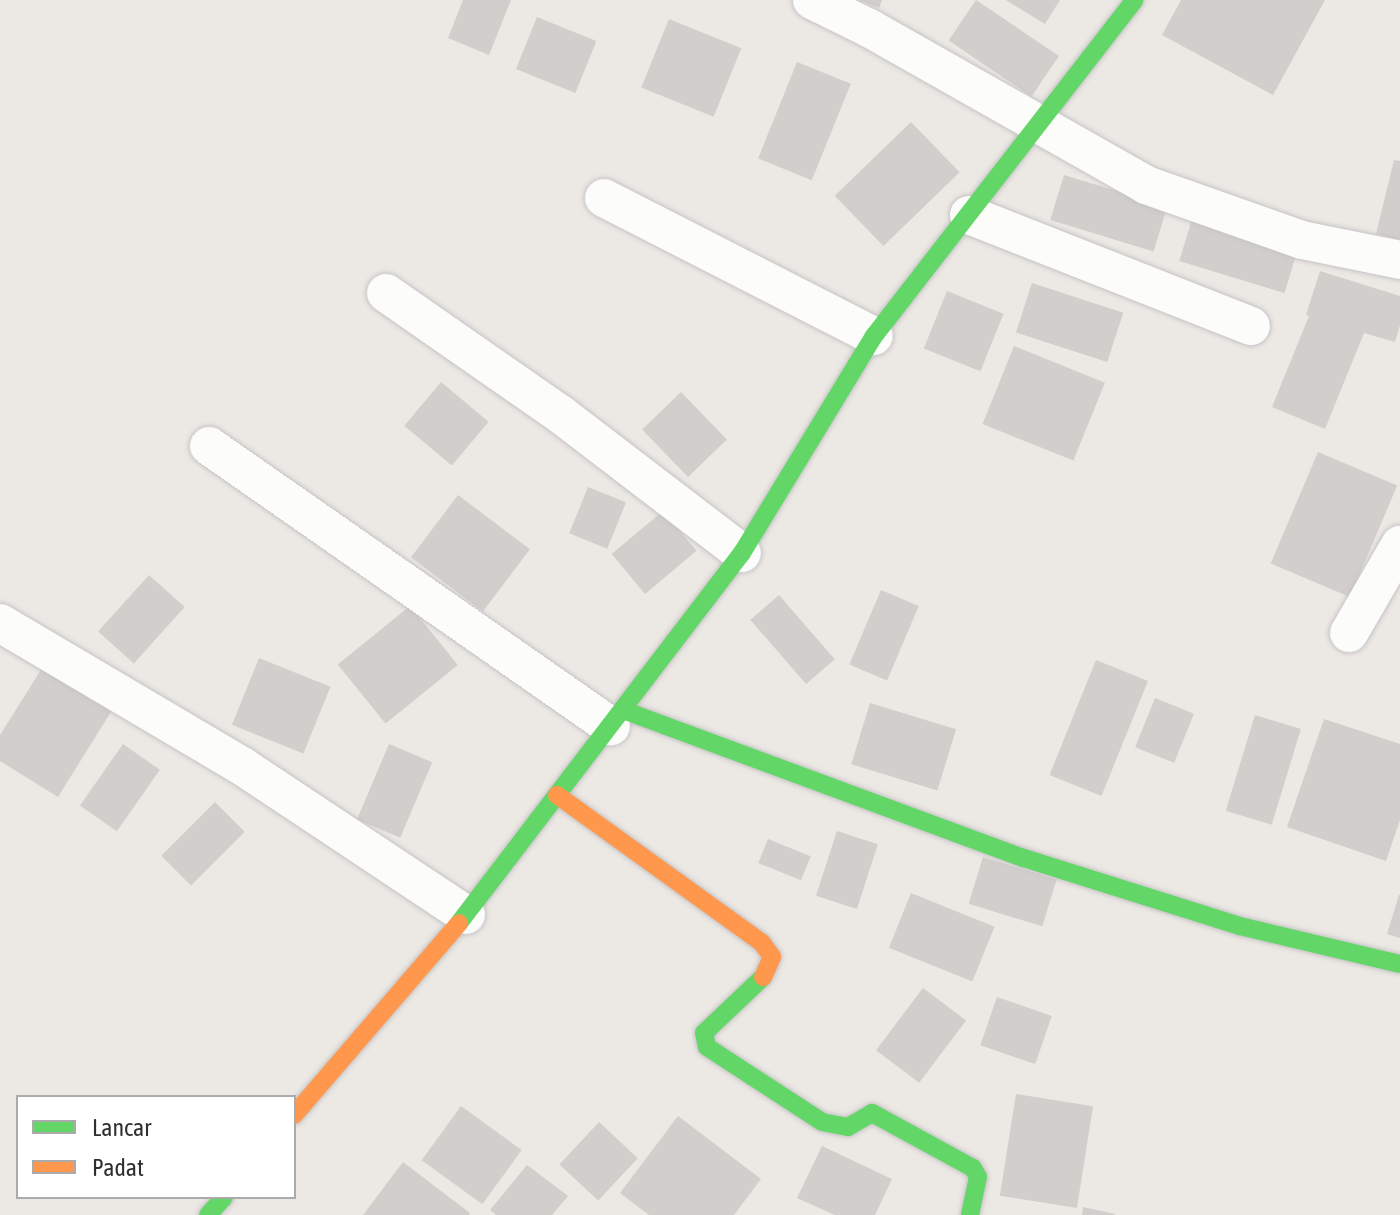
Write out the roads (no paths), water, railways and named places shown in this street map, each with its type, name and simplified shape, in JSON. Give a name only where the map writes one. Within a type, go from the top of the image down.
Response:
[{"type":"street","points":[[812,0],[869,28],[1146,185],[1302,240],[1400,260]]},
{"type":"street","points":[[296,1113],[466,915],[742,553],[874,336],[1135,0]]},
{"type":"street","points":[[604,198],[874,336]]},
{"type":"street","points":[[969,215],[1251,326]]},
{"type":"street","points":[[386,293],[560,414],[742,553]]},
{"type":"street","points":[[209,446],[617,718],[1024,858],[1240,926],[1400,964]]},
{"type":"street","points":[[1349,633],[1400,545]]},
{"type":"street","points":[[0,623],[242,766],[466,915]]},
{"type":"street","points":[[557,795],[762,943],[772,957],[763,977],[704,1033],[707,1047],[822,1122],[848,1127],[872,1113],[973,1168],[978,1177],[970,1215]]},
{"type":"street","points":[[208,1215],[222,1199]]}]
